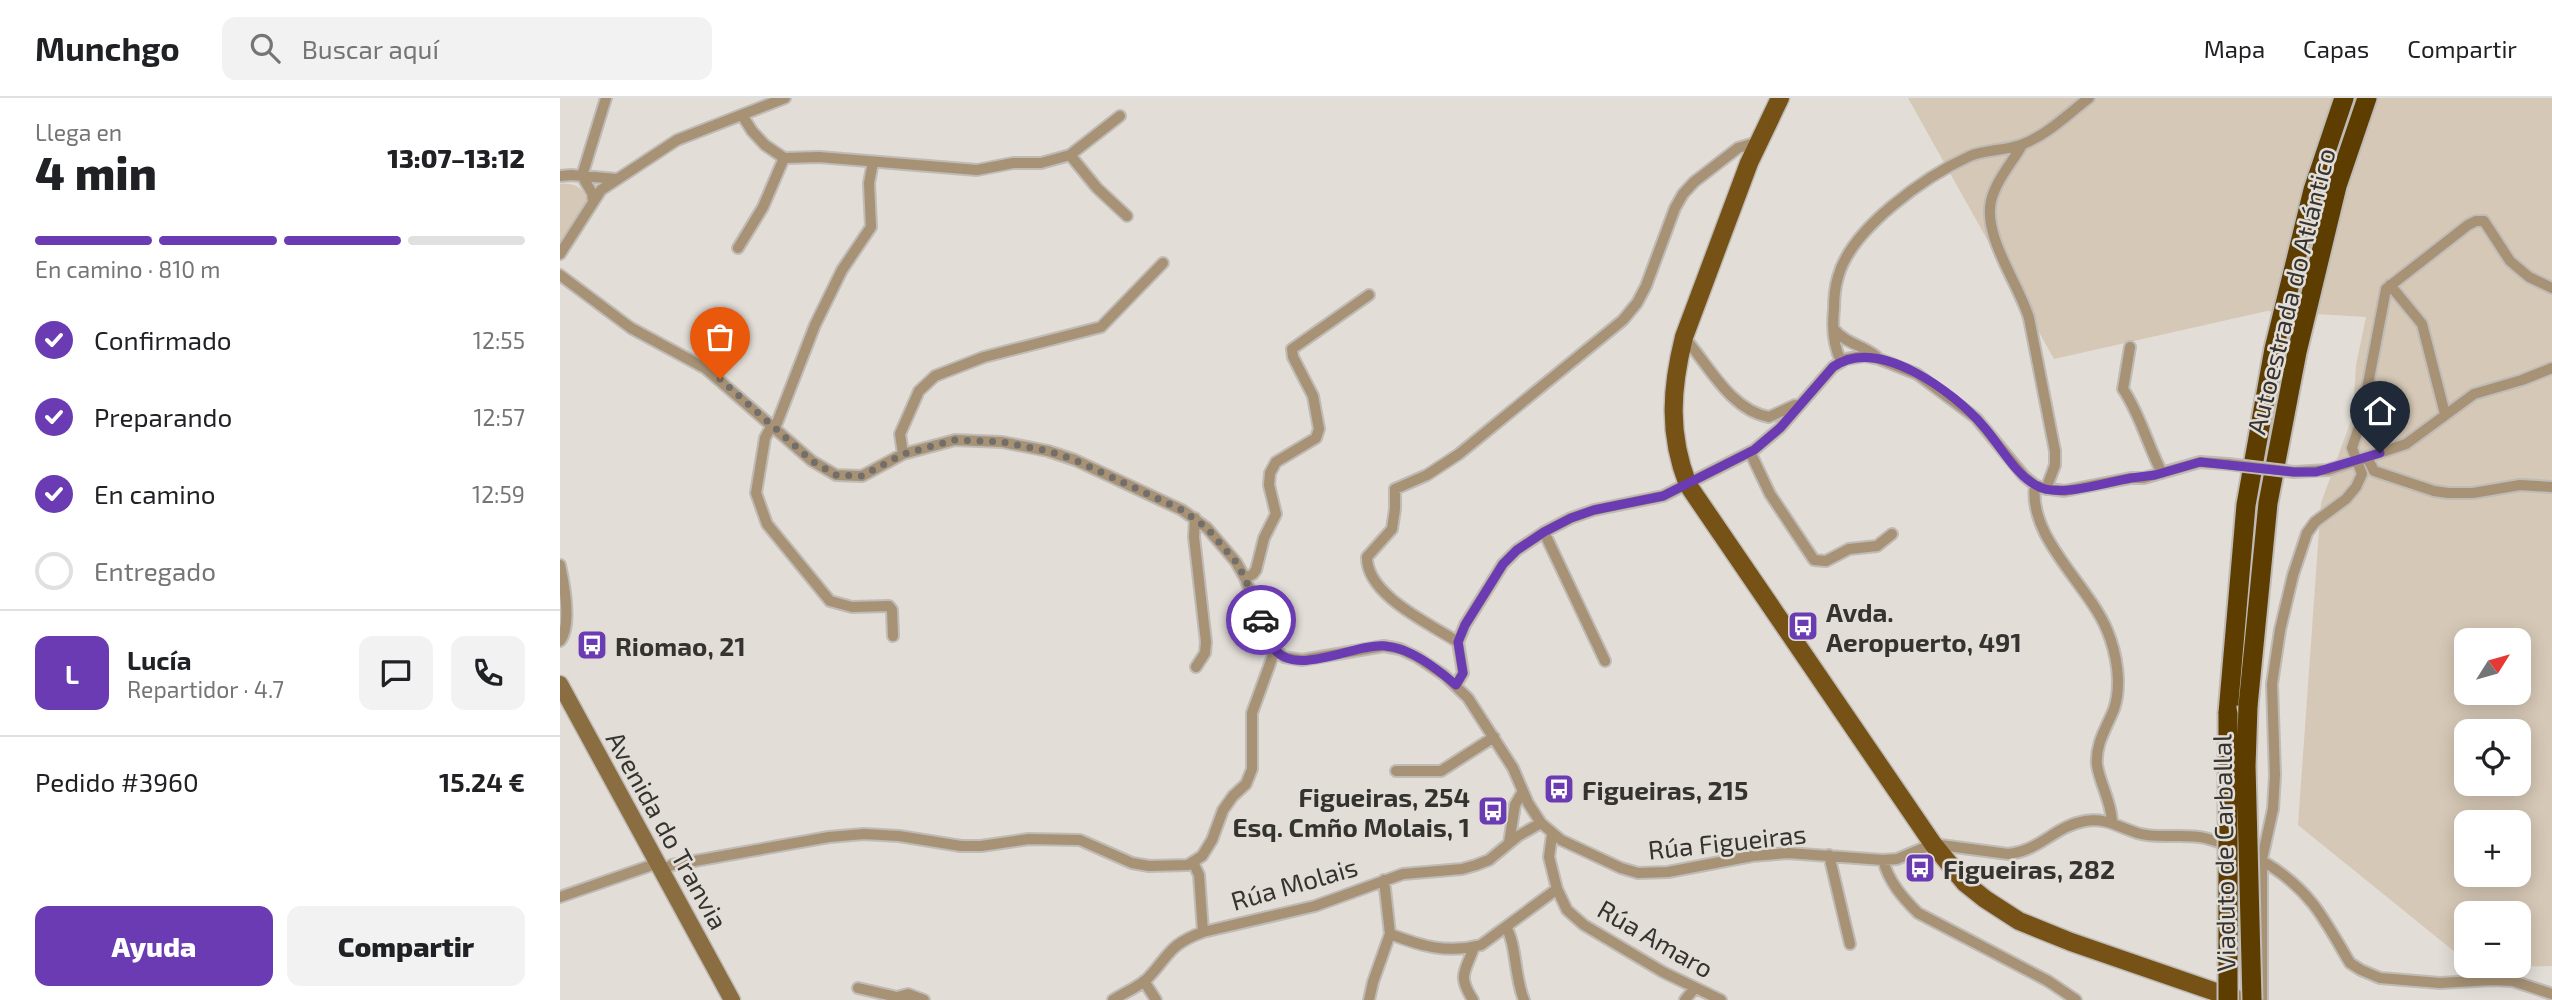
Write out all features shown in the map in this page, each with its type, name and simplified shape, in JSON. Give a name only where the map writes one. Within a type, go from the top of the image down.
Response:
[{"type":"highway","name":"Autoestrada do Atlántico","points":[[2228,713],[2246,505],[2274,349],[2313,190],[2343,98]]},
{"type":"highway","name":"Autoestrada do Atlántico","points":[[2248,706],[2268,503],[2297,352],[2337,186],[2367,98]]},
{"type":"highway","name":"Viaduto de Carballal","points":[[2248,706],[2246,766],[2252,1000]]},
{"type":"highway","name":"Viaduto de Carballal","points":[[2228,713],[2228,1000]]},
{"type":"main road","points":[[1780,98],[1758,142],[1684,337],[1676,367],[1672,405],[1673,430],[1679,462],[1689,485],[1933,845],[1965,883],[2019,921],[2071,942],[2239,1000]]},
{"type":"main road","name":"Avenida do Tranvia","points":[[560,684],[732,1000]]},
{"type":"street","points":[[593,201],[592,193],[582,176],[606,98]]},
{"type":"street","points":[[560,254],[601,190],[677,140],[785,98]]},
{"type":"street","points":[[1841,361],[1834,345],[1838,276],[1856,243],[1870,227],[1930,179],[1972,155],[2022,145],[2088,98]]},
{"type":"street","points":[[742,114],[765,145],[784,158],[818,157],[977,170],[1013,163],[1041,163],[1070,155],[1121,116]]},
{"type":"street","points":[[1458,642],[1387,597],[1368,566],[1367,557],[1392,529],[1395,489],[1427,475],[1459,454],[1611,331],[1637,303],[1646,286],[1675,208],[1683,194],[1738,148],[1758,142]]},
{"type":"street","points":[[2022,145],[2000,179],[1991,202],[1992,220],[2008,272],[2024,298],[2055,451],[2054,465],[2033,504],[2060,558],[2096,608],[2108,632],[2114,655],[2118,692],[2100,739],[2097,764],[2111,808],[2112,821]]},
{"type":"street","points":[[1070,155],[1097,188],[1127,216]]},
{"type":"street","points":[[738,248],[763,207],[784,158]]},
{"type":"street","points":[[873,162],[869,183],[871,227],[842,270],[814,325],[774,426],[765,438],[756,493],[767,524],[830,601],[852,607],[889,606],[892,610],[893,636]]},
{"type":"street","points":[[560,176],[617,179]]},
{"type":"street","points":[[2552,288],[2529,277],[2510,261],[2484,222],[2476,221],[2390,285],[2386,289],[2361,421],[2352,448],[2374,471],[2434,491],[2473,493],[2520,485],[2552,487]]},
{"type":"street","points":[[903,454],[900,434],[919,391],[935,376],[984,357],[1101,327],[1163,263]]},
{"type":"street","points":[[560,275],[631,328],[705,368],[812,461],[836,475],[862,476],[903,454],[955,440],[1002,442],[1048,451],[1075,460],[1195,518],[1226,548],[1245,578],[1267,637],[1275,650],[1252,713],[1252,769],[1246,784],[1223,810],[1212,840],[1202,856],[1188,865],[1149,866],[1132,863],[1080,840],[1057,838],[961,846],[899,836],[864,834],[829,837],[660,867],[560,897]]},
{"type":"street","points":[[2390,285],[2422,324],[2445,414]]},
{"type":"street","points":[[1245,578],[1256,570],[1264,538],[1276,514],[1269,485],[1270,473],[1276,462],[1316,438],[1319,429],[1313,396],[1293,357],[1293,349],[1369,295]]},
{"type":"street","points":[[1834,329],[1846,341],[1868,349],[1879,359]]},
{"type":"street","points":[[1684,337],[1727,391],[1750,409],[1769,417],[1801,403]]},
{"type":"street","points":[[2130,347],[2123,389],[2136,411],[2162,473]]},
{"type":"street","points":[[1456,685],[1463,673],[1458,642],[1465,625],[1503,564],[1517,550],[1544,532],[1594,510],[1663,496],[1750,452],[1769,439],[1822,378],[1841,361],[1855,356],[1879,359],[1917,373],[1976,418],[2012,462],[2041,487],[2064,491],[2162,473],[2200,462],[2294,472],[2328,470],[2406,444],[2481,391],[2522,380],[2552,368]]},
{"type":"street","points":[[1750,452],[1770,494],[1814,560],[1826,561],[1849,549],[1877,546],[1892,534]]},
{"type":"street","points":[[2262,1000],[2262,859],[2273,809],[2275,775],[2272,684],[2280,629],[2293,575],[2307,533],[2315,522],[2346,499],[2356,487],[2362,474],[2361,459]]},
{"type":"street","points":[[1195,518],[1194,537],[1206,642],[1205,653],[1196,667]]},
{"type":"street","points":[[1544,532],[1605,661]]},
{"type":"street","points":[[560,565],[566,609],[564,637],[560,641]]},
{"type":"street","name":"Rúa Figueiras","points":[[1275,650],[1284,657],[1302,660],[1384,646],[1400,649],[1417,657],[1456,685],[1468,698],[1513,768],[1541,823],[1552,835],[1621,868],[1638,873],[1668,872],[1752,856],[1788,853],[1897,859],[1933,845],[2020,853],[2070,825],[2096,819],[2112,821],[2141,834],[2204,837],[2262,859],[2305,894],[2350,963],[2381,978],[2440,984],[2514,981],[2552,994]]},
{"type":"street","points":[[1396,771],[1441,771],[1494,737]]},
{"type":"street","points":[[1509,843],[1515,805],[1523,791]]},
{"type":"street","name":"Rúa Molais","points":[[1113,1000],[1144,981],[1169,950],[1187,938],[1315,906],[1402,874],[1462,869],[1489,860],[1509,843],[1541,823]]},
{"type":"street","name":"Rúa Amaro","points":[[1552,835],[1549,857],[1557,889],[1567,910],[1584,925],[1694,989],[1721,1000]]},
{"type":"street","points":[[1829,856],[1850,944]]},
{"type":"street","points":[[1883,860],[1892,882],[1918,913],[2048,981],[2076,1000]]},
{"type":"street","points":[[1193,862],[1199,875],[1203,932]]},
{"type":"street","points":[[1369,1000],[1390,934],[1384,880]]},
{"type":"street","points":[[1390,934],[1426,948],[1466,949],[1481,946],[1557,889]]},
{"type":"street","points":[[1506,927],[1511,935],[1518,984],[1524,1000]]},
{"type":"street","points":[[1473,1000],[1463,984],[1463,978],[1474,947]]},
{"type":"street","points":[[1144,981],[1156,1000]]},
{"type":"street","points":[[858,988],[897,997],[908,994],[924,1000]]},
{"type":"street","points":[[1685,1000],[1694,989]]},
{"type":"shaded area","points":[[1908,98],[2552,98],[2552,966],[2531,966],[2531,901],[2454,901],[2454,951],[2298,825],[2321,503],[2353,415],[2356,365],[2366,317],[2267,311],[2054,359]]},
{"type":"shaded area","points":[[560,184],[578,187],[584,193],[587,203],[560,249]]},
{"type":"way so far","points":[[720,379],[812,461],[836,475],[862,476],[903,454],[955,440],[1002,442],[1048,451],[1075,460],[1182,510],[1207,528],[1236,562],[1261,620]]},
{"type":"place","name":"Avda. Aeropuerto, 491","points":[[1803,626]]},
{"type":"place","name":"Riomao, 21","points":[[592,645]]},
{"type":"place","name":"Figueiras, 215","points":[[1559,789]]},
{"type":"place","name":"Figueiras, 254 Esq. Cmño Molais, 1","points":[[1493,811]]},
{"type":"place","name":"Figueiras, 282","points":[[1920,868]]},
{"type":"route","points":[[1261,620],[1275,650],[1284,657],[1302,660],[1384,646],[1400,649],[1417,657],[1456,685],[1463,673],[1458,642],[1465,625],[1503,564],[1517,550],[1533,538],[1571,518],[1594,510],[1663,496],[1754,450],[1780,428],[1833,367],[1855,356],[1894,363],[1917,373],[1976,418],[2035,485],[2053,491],[2144,478],[2200,462],[2316,472],[2380,453]]}]
